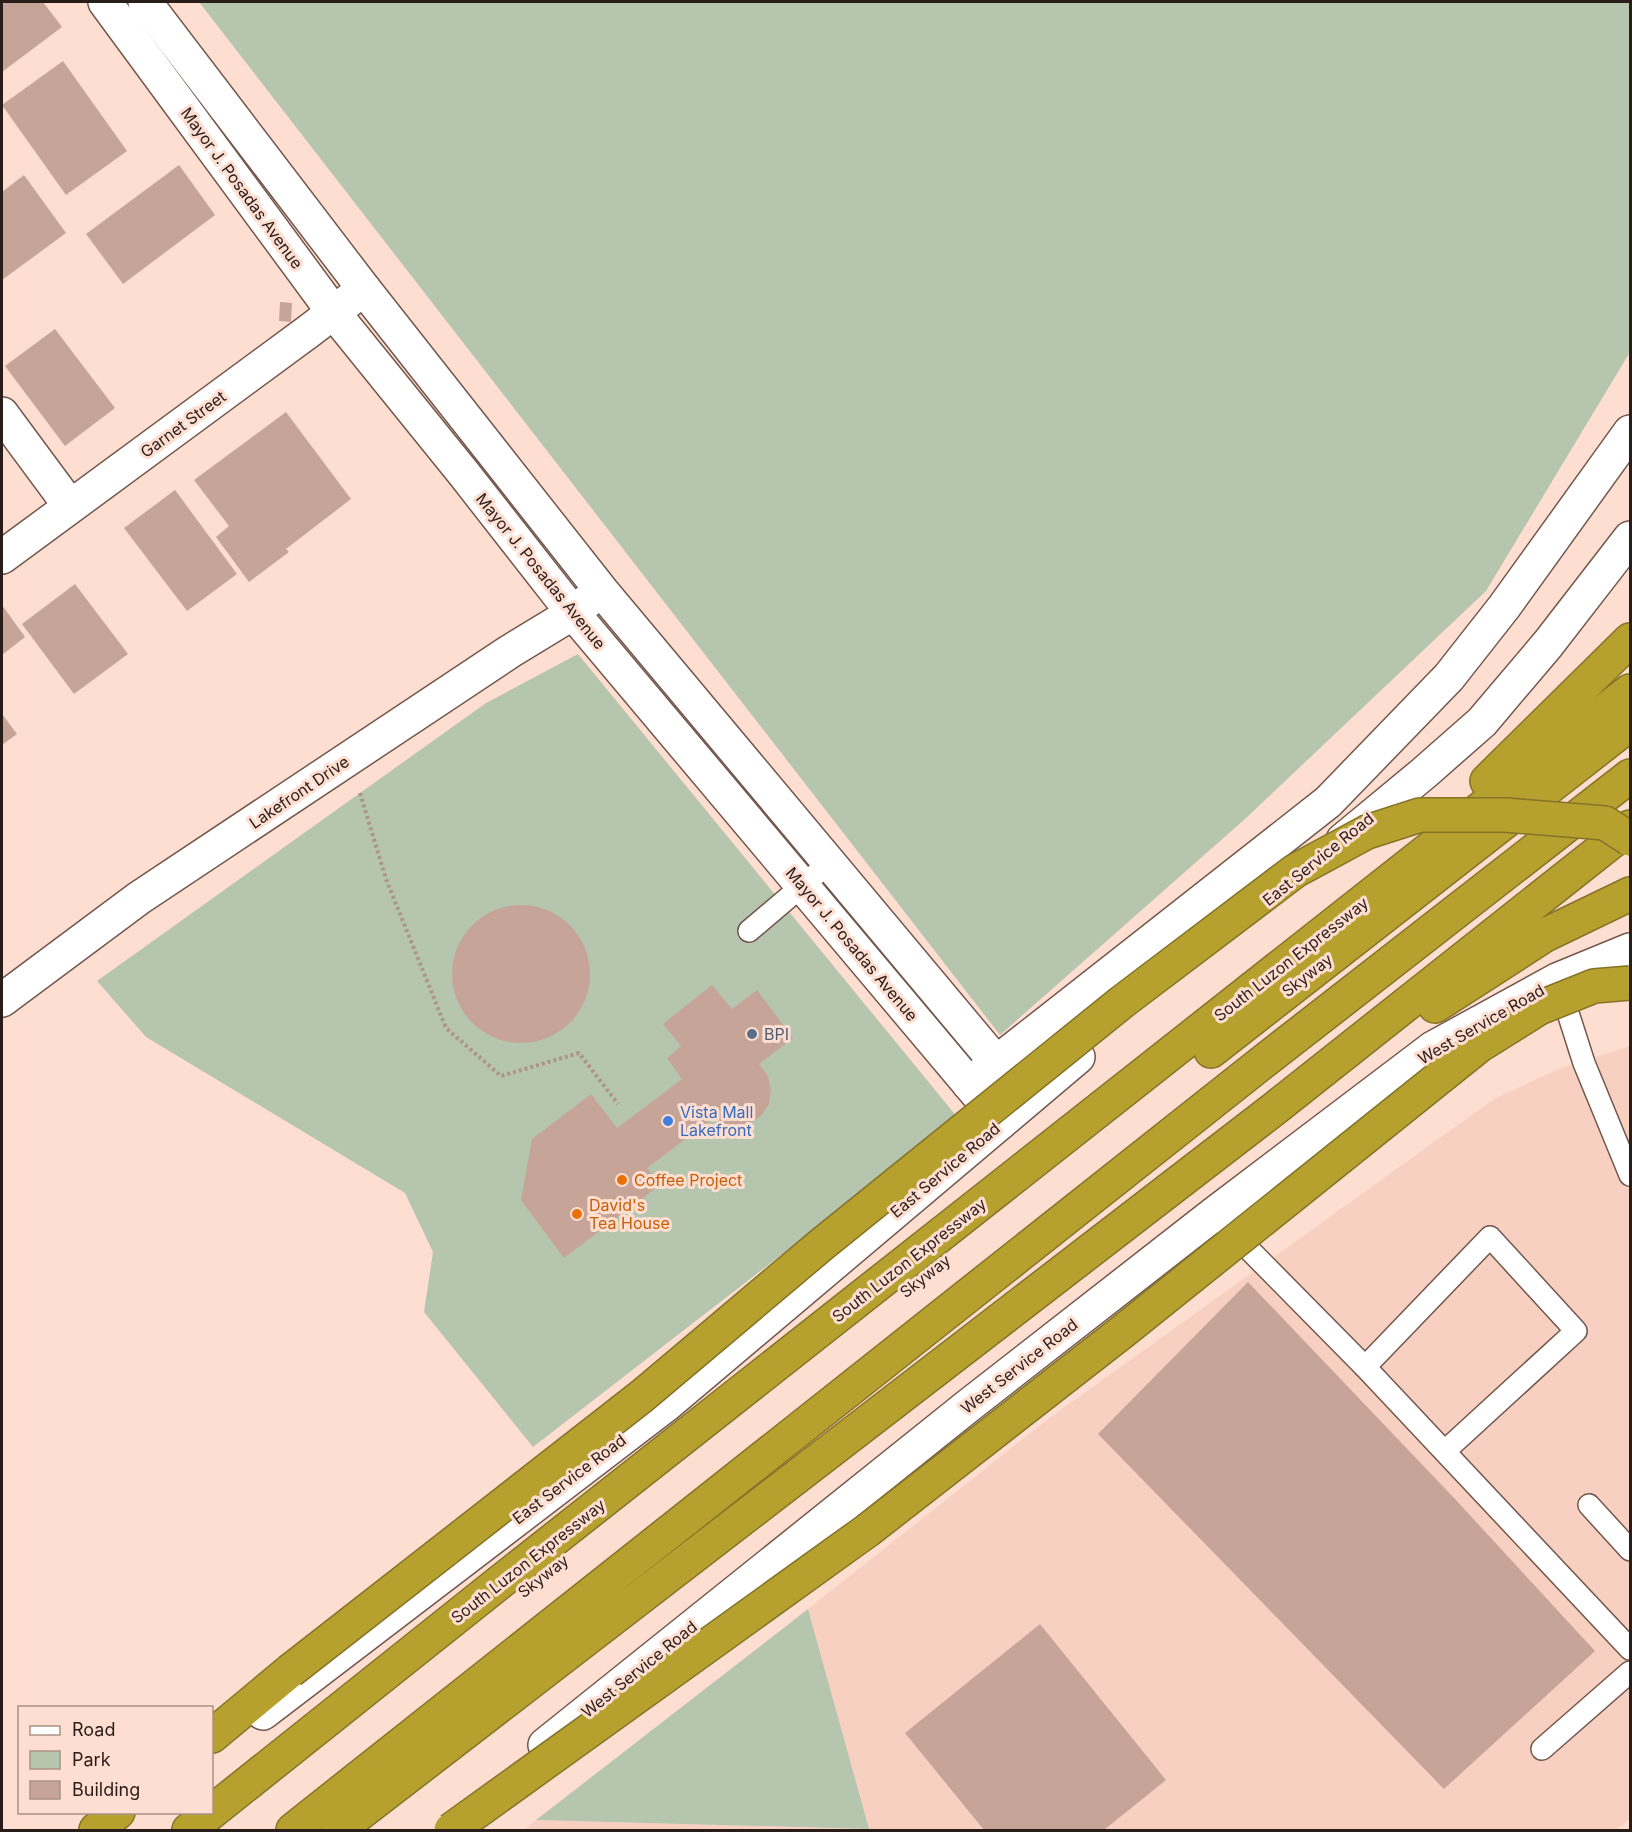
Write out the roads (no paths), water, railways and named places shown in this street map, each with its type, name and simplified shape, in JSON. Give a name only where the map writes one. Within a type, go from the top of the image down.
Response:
[{"type":"highway","points":[[1370,896],[1630,639]]},
{"type":"highway","name":"South Luzon Expressway","points":[[213,1811],[1630,691]]},
{"type":"highway","name":"Skyway","points":[[223,1830],[1206,1055],[1630,724]]},
{"type":"highway","points":[[293,1830],[1259,1065],[1630,776]]},
{"type":"highway","points":[[213,1735],[290,1671],[642,1395],[821,1245],[1122,1002],[1295,871],[1367,832],[1420,815],[1505,815],[1605,824],[1630,839]]},
{"type":"highway","points":[[338,1830],[1274,1109],[1630,827]]},
{"type":"highway","points":[[1274,1109],[1545,935],[1630,894]]},
{"type":"highway","points":[[459,1826],[868,1530],[1122,1332],[1480,1045],[1539,1008],[1594,986],[1630,983]]},
{"type":"highway","points":[[96,1830],[116,1814]]},
{"type":"highway","name":"South Luzon Expressway","points":[[189,1830],[209,1814]]},
{"type":"street","name":"Mayor J. Posadas Avenue","points":[[105,2],[334,313],[573,613],[1001,1122]]},
{"type":"street","name":"Mayor J. Posadas Avenue","points":[[145,2],[364,289],[601,590],[1028,1100]]},
{"type":"street","name":"Garnet Street","points":[[2,557],[364,289]]},
{"type":"street","points":[[2,414],[70,506]]},
{"type":"street","points":[[969,1084],[1328,802],[1449,677],[1504,607],[1630,432]]},
{"type":"street","name":"East Service Road","points":[[213,1751],[666,1405],[1247,915],[1424,773],[1482,722],[1548,644],[1630,538]]},
{"type":"street","name":"Lakefront Drive","points":[[2,1000],[139,898],[508,652],[573,613],[601,590]]},
{"type":"street","name":"West Service Road","points":[[459,1826],[958,1413],[1432,1048],[1557,980],[1630,950]]},
{"type":"street","points":[[996,1062],[1092,1046]]},
{"type":"street","points":[[108,1830],[129,1814]]},
{"type":"lane","points":[[749,931],[830,863]]},
{"type":"lane","points":[[1557,980],[1584,1063],[1630,1175]]},
{"type":"lane","points":[[1214,1214],[1445,1450],[1630,1649]]},
{"type":"lane","points":[[1365,1367],[1490,1237],[1575,1331],[1445,1450]]},
{"type":"lane","points":[[1589,1505],[1630,1550]]},
{"type":"lane","points":[[1542,1749],[1630,1672]]},
{"type":"place","name":"BPI","points":[[752,1034]]},
{"type":"place","name":"Vista Mall Lakefront","points":[[668,1121]]},
{"type":"place","name":"Coffee Project","points":[[622,1180]]},
{"type":"place","name":"David's Tea House","points":[[577,1214]]}]
